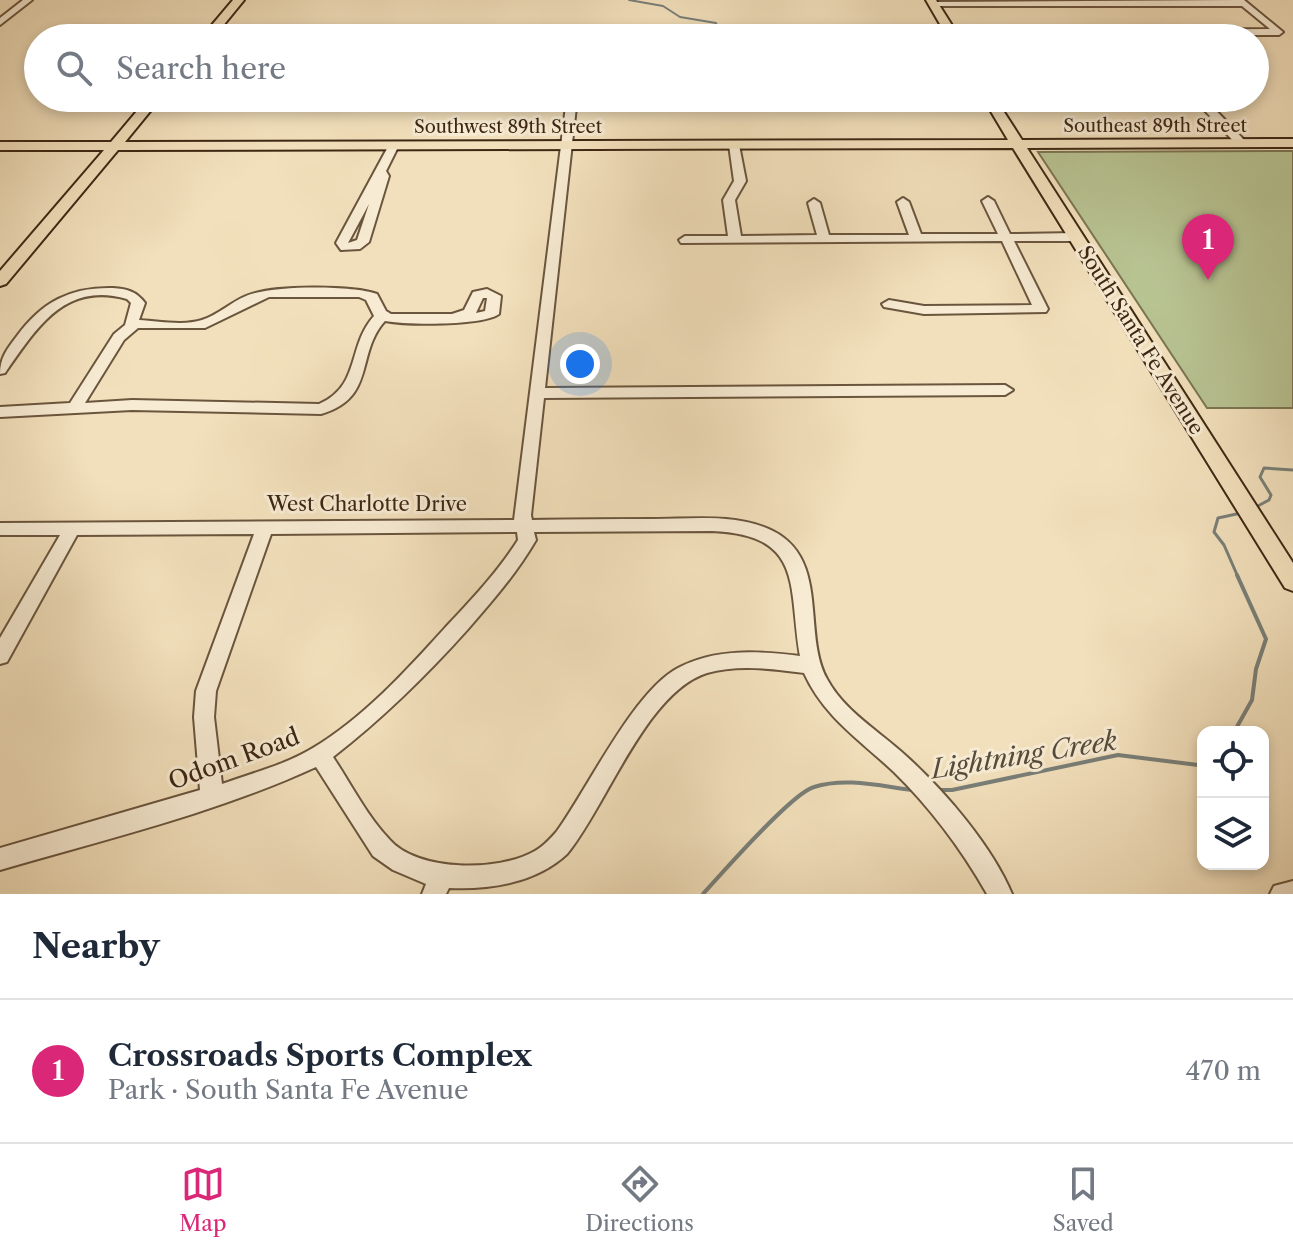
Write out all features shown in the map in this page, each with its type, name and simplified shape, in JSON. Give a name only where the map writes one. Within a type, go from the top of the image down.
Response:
[{"type":"main road","points":[[219,24],[239,0]]},
{"type":"main road","points":[[932,2],[945,24]]},
{"type":"main road","points":[[0,281],[143,112]]},
{"type":"main road","name":"South Santa Fe Avenue","points":[[998,112],[1293,582]]},
{"type":"main road","name":"Southeast 89th Street","points":[[1017,144],[1293,143]]},
{"type":"main road","name":"Southwest 89th Street","points":[[0,146],[1017,144]]},
{"type":"street","points":[[0,22],[28,0]]},
{"type":"street","points":[[932,2],[1242,2],[1279,32],[1269,32]]},
{"type":"street","name":"Odom Road","points":[[0,859],[212,797],[276,775],[320,755],[340,742],[403,686],[486,597],[517,558],[527,540],[522,515],[571,112]]},
{"type":"street","points":[[1211,112],[1242,144]]},
{"type":"street","points":[[373,193],[376,176],[381,173],[394,145]]},
{"type":"street","points":[[734,145],[740,181],[729,198],[735,239]]},
{"type":"street","points":[[889,304],[924,310],[1041,309],[988,201]]},
{"type":"street","points":[[903,202],[917,239]]},
{"type":"street","points":[[814,203],[824,239]]},
{"type":"street","points":[[685,240],[1078,240]]},
{"type":"street","points":[[0,370],[8,348],[47,309],[66,297],[91,292],[132,296],[138,303],[131,319],[133,326]]},
{"type":"street","points":[[75,407],[119,337],[133,326],[205,324],[252,298],[275,292],[361,293],[374,299],[382,316]]},
{"type":"street","points":[[382,316],[456,317]]},
{"type":"street","points":[[0,412],[185,405],[304,410],[333,405],[352,388],[371,329],[382,316]]},
{"type":"street","points":[[537,393],[1005,390]]},
{"type":"street","name":"West Charlotte Drive","points":[[0,529],[734,526],[772,538],[787,552],[800,587],[812,666]]},
{"type":"street","points":[[212,797],[204,717],[206,691],[265,527]]},
{"type":"street","points":[[0,656],[72,529]]},
{"type":"street","points":[[320,755],[381,848],[438,885],[514,870],[543,859],[555,850],[576,823],[652,703],[667,685],[687,673],[713,664],[739,662],[812,666],[821,688],[841,713],[897,762],[936,804],[1000,894]]},
{"type":"street","points":[[1282,894],[1293,893]]},
{"type":"green space","points":[[1293,151],[1293,408],[1207,408],[1038,152]]},
{"type":"waterway","points":[[629,0],[663,6],[680,17],[716,24]]},
{"type":"waterway","name":"Lightning Creek","points":[[1256,507],[1269,500],[1271,495],[1260,477],[1264,468],[1293,470]]},
{"type":"waterway","name":"Lightning Creek","points":[[1238,577],[1224,545],[1214,532],[1218,518],[1241,513]]},
{"type":"waterway","name":"Lightning Creek","points":[[1237,575],[1266,639],[1256,669],[1252,700],[1237,726]]},
{"type":"waterway","name":"Lightning Creek","points":[[936,790],[952,790],[1118,755],[1197,765]]},
{"type":"waterway","name":"Lightning Creek","points":[[703,894],[774,818],[814,787],[850,782],[912,790]]},
{"type":"place","name":"Crossroads Sports Complex","points":[[1208,280]]}]
